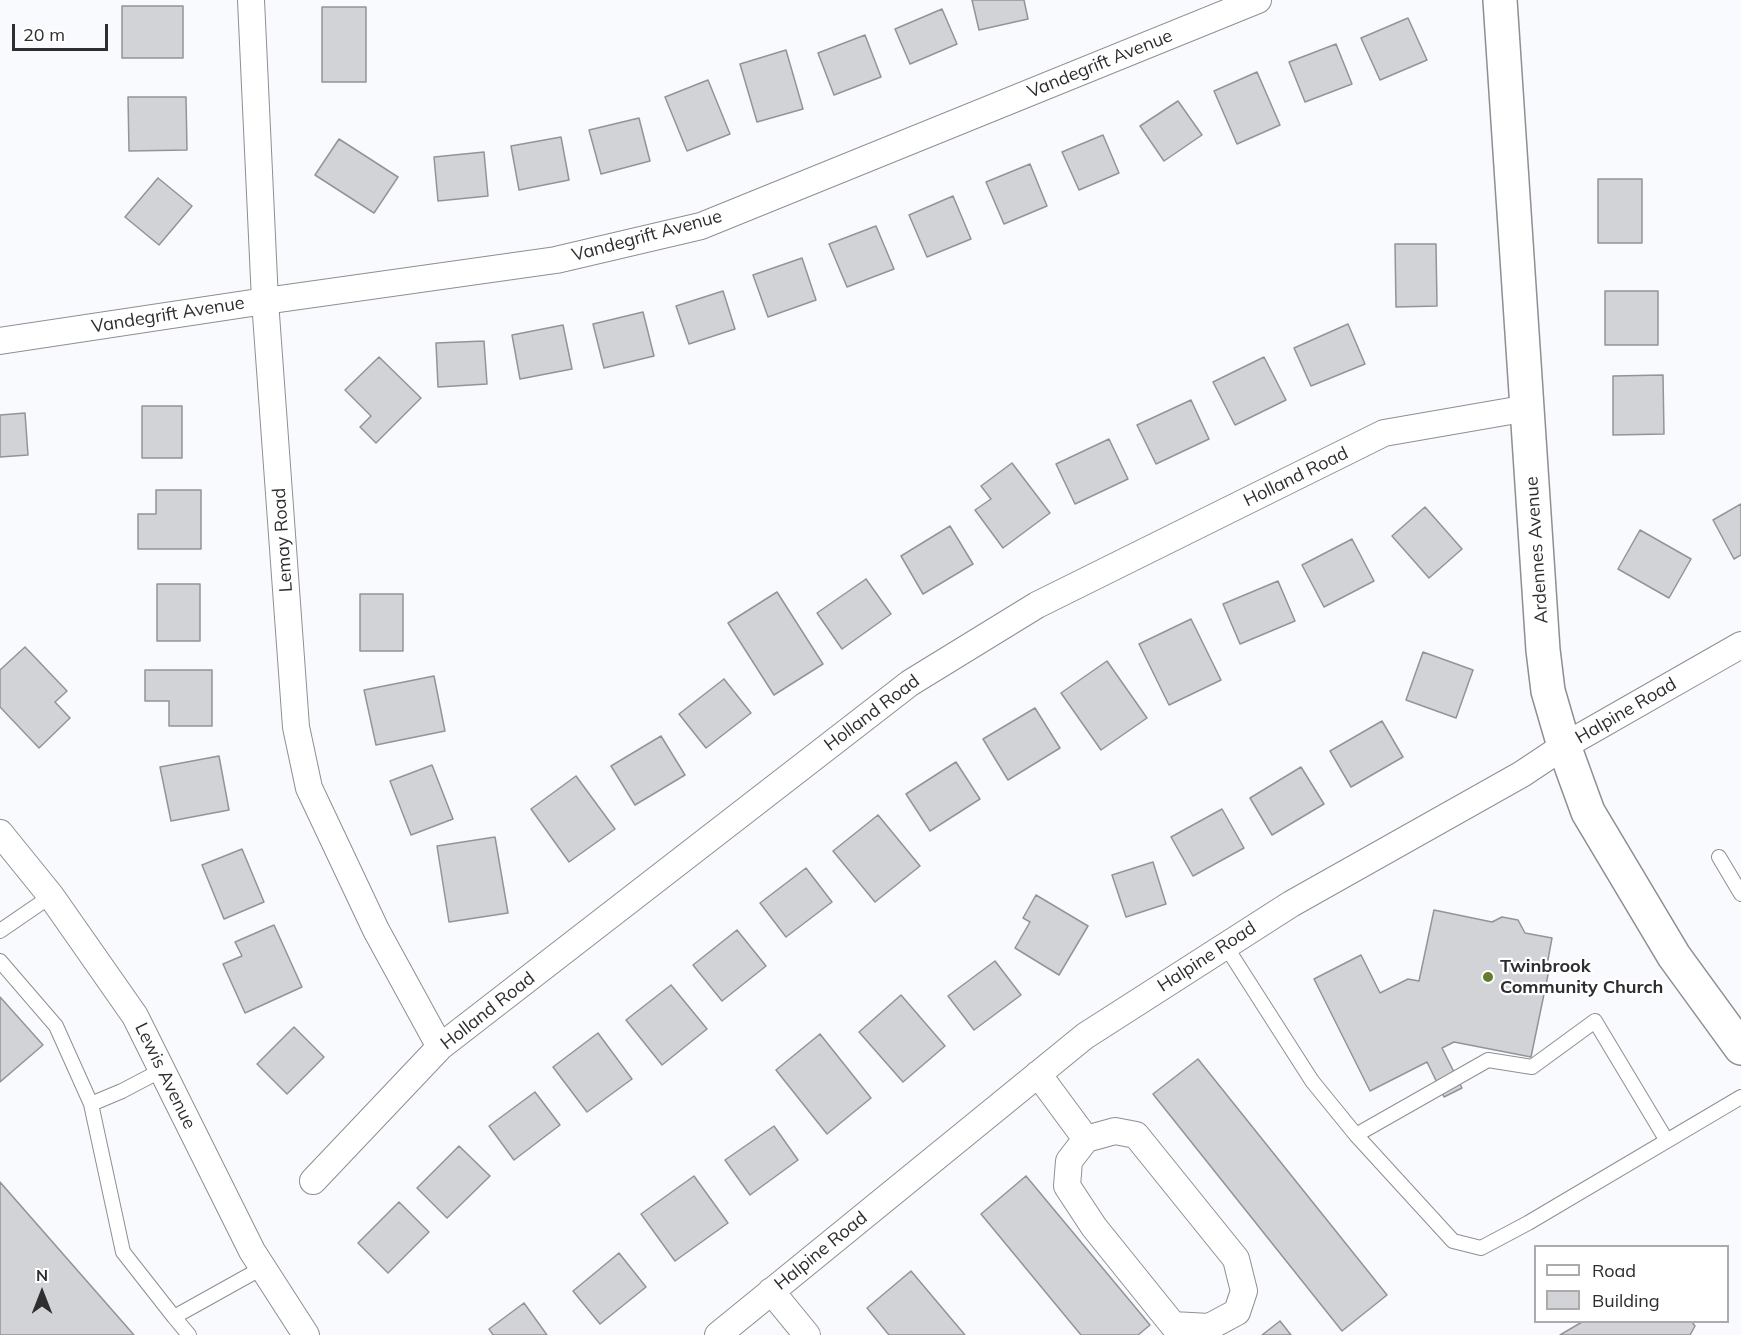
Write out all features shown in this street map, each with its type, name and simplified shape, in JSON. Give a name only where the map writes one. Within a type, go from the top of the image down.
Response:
[{"type":"street","name":"Lemay Road","points":[[251,0],[265,301],[296,727],[309,788],[376,930],[440,1047]]},
{"type":"street","name":"Vandegrift Avenue","points":[[0,341],[556,260],[701,226],[1258,0]]},
{"type":"street","name":"Ardennes Avenue","points":[[1500,0],[1543,650],[1548,691],[1564,746],[1588,812],[1674,957],[1741,1048]]},
{"type":"street","name":"Holland Road","points":[[313,1180],[440,1047],[910,683],[1037,605],[1383,433],[1528,408]]},
{"type":"street","name":"Halpine Road","points":[[718,1335],[1085,1036],[1291,904],[1522,774],[1564,746],[1741,645]]},
{"type":"street","name":"Lewis Avenue","points":[[0,833],[51,896],[135,1016],[252,1251],[306,1335]]},
{"type":"street","points":[[1038,1074],[1086,1139]]},
{"type":"street","points":[[1115,1131],[1136,1135],[1236,1259],[1244,1291],[1237,1311],[1209,1328],[1173,1325],[1094,1227],[1067,1186],[1069,1161],[1086,1139],[1115,1131]]},
{"type":"street","points":[[771,1291],[807,1335]]},
{"type":"lane","points":[[1719,857],[1741,894]]},
{"type":"lane","points":[[0,931],[51,896]]},
{"type":"lane","points":[[1225,945],[1312,1080],[1356,1135],[1453,1241],[1481,1248],[1528,1223],[1741,1097]]},
{"type":"lane","points":[[0,961],[56,1026],[91,1104],[123,1252],[189,1335]]},
{"type":"lane","points":[[1356,1135],[1488,1060],[1532,1067],[1595,1022],[1667,1141]]},
{"type":"lane","points":[[91,1104],[162,1070]]},
{"type":"lane","points":[[174,1317],[262,1268]]},
{"type":"building","points":[[972,0],[1024,0],[1028,19],[979,30]]},
{"type":"building","points":[[122,6],[183,6],[183,58],[122,58]]},
{"type":"building","points":[[322,7],[366,7],[366,82],[322,82]]},
{"type":"building","points":[[942,9],[957,44],[910,64],[895,29]]},
{"type":"building","points":[[1408,18],[1427,60],[1380,80],[1361,38]]},
{"type":"building","points":[[865,35],[881,77],[834,95],[818,53]]},
{"type":"building","points":[[1336,44],[1352,84],[1305,102],[1289,62]]},
{"type":"building","points":[[786,50],[803,109],[757,122],[740,64]]},
{"type":"building","points":[[1257,72],[1280,125],[1237,144],[1214,91]]},
{"type":"building","points":[[708,80],[730,134],[687,151],[665,97]]},
{"type":"building","points":[[128,97],[186,97],[187,150],[129,151]]},
{"type":"building","points":[[1178,101],[1202,135],[1164,161],[1140,126]]},
{"type":"building","points":[[639,118],[650,161],[601,174],[589,130]]},
{"type":"building","points":[[1103,135],[1119,173],[1079,190],[1062,152]]},
{"type":"building","points":[[561,137],[569,180],[519,190],[511,146]]},
{"type":"building","points":[[339,139],[398,177],[374,213],[315,175]]},
{"type":"building","points":[[484,152],[488,196],[438,201],[434,157]]},
{"type":"building","points":[[1030,164],[1047,206],[1004,224],[986,182]]},
{"type":"building","points":[[158,178],[192,206],[159,245],[125,217]]},
{"type":"building","points":[[1598,179],[1642,179],[1642,243],[1598,243]]},
{"type":"building","points":[[953,196],[971,239],[927,257],[909,215]]},
{"type":"building","points":[[876,226],[894,269],[847,287],[829,244]]},
{"type":"building","points":[[1395,244],[1436,244],[1437,306],[1396,307]]},
{"type":"building","points":[[802,258],[816,300],[768,317],[753,275]]},
{"type":"building","points":[[723,291],[735,329],[689,344],[676,306]]},
{"type":"building","points":[[1605,291],[1658,291],[1658,345],[1605,345]]},
{"type":"building","points":[[643,312],[654,356],[604,368],[593,324]]},
{"type":"building","points":[[1348,324],[1365,364],[1311,386],[1294,348]]},
{"type":"building","points":[[563,325],[572,369],[520,379],[512,335]]},
{"type":"building","points":[[484,341],[487,384],[438,387],[436,343]]},
{"type":"building","points":[[379,357],[421,398],[376,443],[360,427],[371,416],[345,390]]},
{"type":"building","points":[[1264,357],[1286,400],[1235,425],[1213,382]]},
{"type":"building","points":[[1663,375],[1664,434],[1613,435],[1613,376]]},
{"type":"building","points":[[1191,400],[1209,439],[1156,464],[1137,425]]},
{"type":"building","points":[[142,406],[182,406],[182,458],[142,458]]},
{"type":"building","points":[[25,413],[28,455],[0,457],[0,415]]},
{"type":"building","points":[[1109,439],[1128,479],[1075,504],[1056,464]]},
{"type":"building","points":[[1012,463],[1050,513],[1003,548],[975,510],[991,499],[981,486]]},
{"type":"building","points":[[156,490],[201,490],[201,549],[138,549],[138,514],[156,514]]},
{"type":"building","points":[[1741,504],[1741,555],[1734,559],[1713,520]]},
{"type":"building","points":[[1425,507],[1462,549],[1429,578],[1392,536]]},
{"type":"building","points":[[950,526],[973,564],[923,594],[901,556]]},
{"type":"building","points":[[1640,530],[1691,559],[1669,598],[1618,569]]},
{"type":"building","points":[[1352,539],[1374,581],[1324,607],[1302,565]]},
{"type":"building","points":[[866,579],[891,614],[842,649],[817,613]]},
{"type":"building","points":[[1278,581],[1295,621],[1240,644],[1223,604]]},
{"type":"building","points":[[157,584],[200,584],[200,641],[157,641]]},
{"type":"building","points":[[777,592],[823,664],[774,695],[728,623]]},
{"type":"building","points":[[360,594],[403,594],[403,651],[360,651]]},
{"type":"building","points":[[1191,619],[1221,680],[1169,705],[1139,644]]},
{"type":"building","points":[[25,647],[67,691],[55,702],[70,718],[39,748],[0,707],[0,670]]},
{"type":"building","points":[[1423,652],[1473,670],[1456,718],[1406,700]]},
{"type":"building","points":[[1107,661],[1147,718],[1101,750],[1061,693]]},
{"type":"building","points":[[145,670],[212,670],[212,726],[169,726],[169,701],[145,701]]},
{"type":"building","points":[[434,676],[445,731],[376,745],[364,690]]},
{"type":"building","points":[[724,679],[751,713],[706,748],[679,714]]},
{"type":"building","points":[[1035,708],[1060,748],[1008,780],[983,739]]},
{"type":"building","points":[[1382,721],[1403,757],[1351,787],[1330,751]]},
{"type":"building","points":[[661,736],[685,775],[635,805],[611,766]]},
{"type":"building","points":[[219,756],[229,810],[171,821],[160,767]]},
{"type":"building","points":[[956,762],[980,799],[930,831],[906,794]]},
{"type":"building","points":[[432,765],[453,819],[411,835],[390,781]]},
{"type":"building","points":[[1301,767],[1324,804],[1272,835],[1250,798]]},
{"type":"building","points":[[576,776],[615,829],[569,862],[531,809]]},
{"type":"building","points":[[1222,809],[1244,848],[1193,876],[1171,837]]},
{"type":"building","points":[[878,815],[920,866],[875,902],[833,851]]},
{"type":"building","points":[[495,837],[508,913],[449,922],[437,846]]},
{"type":"building","points":[[242,849],[264,902],[224,919],[202,865]]},
{"type":"building","points":[[1153,862],[1166,904],[1126,917],[1112,875]]},
{"type":"building","points":[[806,868],[832,902],[786,937],[760,903]]},
{"type":"building","points":[[1036,895],[1088,926],[1059,975],[1015,948],[1030,922],[1023,918]]},
{"type":"building","points":[[1434,910],[1492,922],[1502,917],[1518,920],[1525,933],[1552,938],[1547,965],[1549,970],[1531,1057],[1454,1042],[1442,1048],[1462,1088],[1444,1097],[1427,1062],[1370,1091],[1314,979],[1361,955],[1380,993],[1408,979],[1419,981]]},
{"type":"building","points":[[274,925],[302,987],[245,1013],[223,964],[242,956],[235,942]]},
{"type":"building","points":[[737,930],[766,966],[722,1001],[693,965]]},
{"type":"building","points":[[995,961],[1021,995],[974,1030],[948,996]]},
{"type":"building","points":[[671,985],[707,1029],[662,1065],[626,1020]]},
{"type":"building","points":[[901,995],[945,1046],[903,1082],[859,1032]]},
{"type":"building","points":[[0,997],[43,1045],[0,1082]]},
{"type":"building","points":[[294,1027],[324,1057],[287,1094],[257,1064]]},
{"type":"building","points":[[598,1033],[632,1079],[587,1112],[553,1067]]},
{"type":"building","points":[[820,1034],[871,1098],[827,1134],[776,1070]]},
{"type":"building","points":[[1198,1059],[1387,1295],[1342,1331],[1153,1094]]},
{"type":"building","points":[[535,1092],[560,1125],[514,1160],[489,1126]]},
{"type":"building","points":[[774,1126],[798,1160],[750,1195],[725,1160]]},
{"type":"building","points":[[459,1146],[490,1176],[447,1218],[417,1188]]},
{"type":"building","points":[[694,1176],[728,1223],[675,1261],[641,1214]]},
{"type":"building","points":[[1026,1176],[1150,1325],[1138,1335],[1081,1335],[981,1214]]},
{"type":"building","points":[[0,1182],[134,1335],[0,1335]]},
{"type":"building","points":[[399,1202],[429,1232],[388,1273],[358,1243]]},
{"type":"building","points":[[619,1253],[646,1287],[600,1324],[573,1291]]},
{"type":"building","points":[[911,1271],[965,1335],[889,1335],[867,1308]]},
{"type":"building","points":[[524,1303],[547,1335],[493,1335],[489,1329]]},
{"type":"building","points":[[1280,1321],[1291,1335],[1262,1335]]},
{"type":"building","points":[[1580,1323],[1693,1323],[1695,1326],[1690,1335],[1560,1335]]},
{"type":"place","name":"Twinbrook Community Church","points":[[1488,977]]}]
